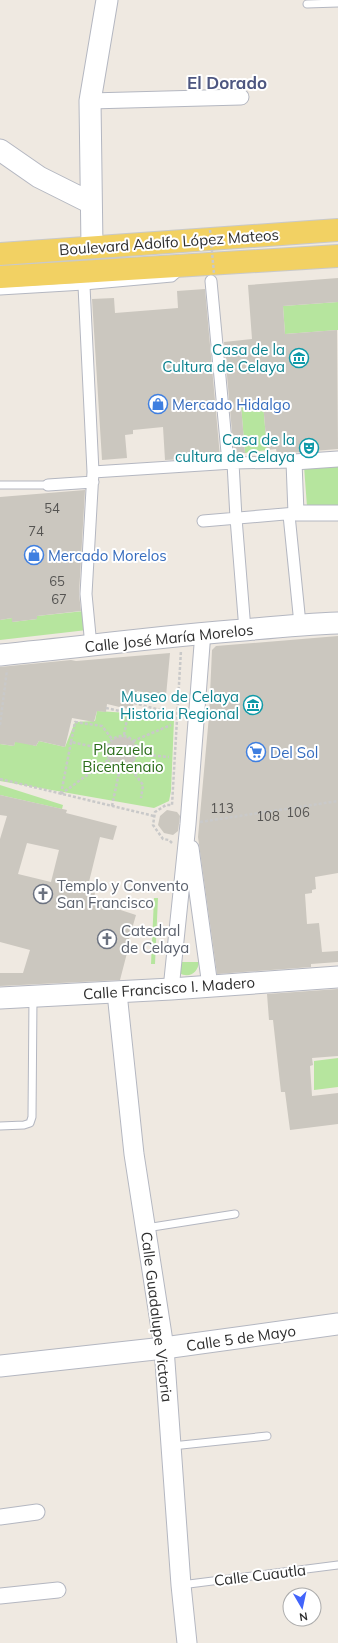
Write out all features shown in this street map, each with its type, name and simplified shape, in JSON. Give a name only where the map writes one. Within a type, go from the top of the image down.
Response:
[{"type":"main road","points":[[92,247],[90,101],[107,0]]},
{"type":"main road","points":[[0,150],[39,177],[91,203]]},
{"type":"main road","name":"Boulevard Adolfo López Mateos","points":[[0,254],[338,230]]},
{"type":"main road","name":"Boulevard Adolfo López Mateos","points":[[0,277],[338,256]]},
{"type":"main road","name":"Calle José María Morelos","points":[[4,662],[91,646],[203,632],[245,630],[300,624],[338,623]]},
{"type":"main road","name":"Calle Francisco I. Madero","points":[[0,998],[171,989],[338,977]]},
{"type":"main road","name":"Calle 5 de Mayo","points":[[0,1366],[164,1348],[338,1324]]},
{"type":"street","points":[[90,101],[241,98]]},
{"type":"street","points":[[213,277],[245,630]]},
{"type":"street","points":[[84,286],[93,477],[86,594],[91,646]]},
{"type":"street","points":[[48,485],[93,477],[230,463],[294,462],[338,459]]},
{"type":"street","points":[[294,462],[292,514],[300,624]]},
{"type":"street","points":[[203,521],[292,514],[338,513]]},
{"type":"street","points":[[171,989],[193,823],[203,632]]},
{"type":"street","points":[[193,823],[210,986]]},
{"type":"street","name":"Calle Guadalupe Victoria","points":[[117,992],[134,1154],[164,1348],[181,1585],[187,1643]]},
{"type":"street","points":[[0,1517],[37,1512]]},
{"type":"street","points":[[0,1596],[58,1590]]},
{"type":"lane","points":[[307,4],[338,3]]},
{"type":"lane","points":[[0,291],[84,286],[172,278],[187,265]]},
{"type":"lane","points":[[0,485],[48,485]]},
{"type":"lane","points":[[0,1126],[24,1125],[30,1123],[32,1117],[33,996]]},
{"type":"lane","points":[[146,1228],[235,1214]]},
{"type":"lane","points":[[172,1446],[267,1436]]},
{"type":"lane","name":"Calle Cuautla","points":[[181,1585],[338,1565]]},
{"type":"path","points":[[210,230],[213,277]]},
{"type":"path","points":[[172,844],[169,840],[163,838],[153,825],[155,812],[166,806],[172,805],[181,649],[175,649]]},
{"type":"path","points":[[0,725],[4,662]]},
{"type":"path","points":[[134,703],[171,713]]},
{"type":"path","points":[[106,708],[129,711],[124,735]]},
{"type":"path","points":[[61,794],[75,722],[102,726],[112,739]]},
{"type":"path","points":[[133,740],[171,725]]},
{"type":"path","points":[[105,749],[112,739],[124,735],[133,740],[138,754]]},
{"type":"path","points":[[71,742],[105,749]]},
{"type":"path","points":[[105,749],[108,760],[120,768],[130,766],[138,754]]},
{"type":"path","points":[[138,754],[169,757]]},
{"type":"path","points":[[61,794],[108,760]]},
{"type":"path","points":[[130,766],[143,785],[140,798]]},
{"type":"path","points":[[112,806],[120,768]]},
{"type":"path","points":[[0,779],[154,816]]},
{"type":"path","points":[[193,823],[338,801]]},
{"type":"green space","points":[[338,302],[338,330],[285,334],[283,306]]},
{"type":"green space","points":[[263,403],[267,450],[245,453],[241,405]]},
{"type":"green space","points":[[338,465],[338,507],[307,507],[304,466]]},
{"type":"green space","points":[[84,611],[87,630],[0,640],[0,620],[12,618],[12,622],[37,619],[37,616]]},
{"type":"green space","name":"Plazuela Bicentenaio","points":[[97,711],[129,713],[174,720],[171,791],[169,801],[154,808],[0,781],[0,744],[14,746],[15,740],[36,746],[39,741],[65,747],[75,722],[95,721]]},
{"type":"green space","points":[[0,785],[63,805],[62,809],[0,795]]},
{"type":"green space","points":[[154,898],[158,898],[155,964],[151,964]]},
{"type":"green space","points":[[175,962],[199,962],[197,969],[193,974],[183,975],[179,973]]},
{"type":"green space","points":[[338,1058],[338,1087],[314,1090],[314,1061]]},
{"type":"building","name":"Casa de la Cultura de Celaya","points":[[338,278],[338,302],[283,306],[285,334],[337,330],[338,449],[277,454],[276,449],[267,450],[263,403],[241,405],[245,453],[234,454],[224,342],[252,339],[248,285]]},
{"type":"building","name":"Mercado Hidalgo","points":[[205,289],[220,457],[165,460],[163,427],[133,430],[133,434],[125,435],[127,458],[102,460],[92,299],[114,298],[115,313],[178,308],[177,291]]},
{"type":"building","name":"Mercado Morelos","points":[[85,490],[79,594],[81,611],[37,616],[37,619],[12,622],[12,618],[0,620],[0,497]]},
{"type":"building","points":[[338,636],[338,873],[315,877],[316,889],[312,890],[312,893],[305,894],[307,924],[319,923],[322,952],[338,951],[338,962],[311,964],[311,967],[217,974],[198,837],[209,716],[212,650],[216,646]]},
{"type":"building","points":[[170,653],[166,696],[137,691],[132,710],[107,704],[106,712],[97,711],[94,722],[72,718],[65,747],[39,741],[36,746],[15,742],[14,746],[0,744],[0,667]]},
{"type":"building","points":[[122,737],[133,741],[137,752],[133,763],[122,767],[111,763],[107,752],[111,741]]},
{"type":"building","name":"Templo y Convento San Francisco","points":[[0,795],[67,810],[66,813],[117,826],[113,840],[100,837],[87,890],[95,893],[93,901],[136,915],[125,953],[127,953],[120,980],[0,986],[0,973],[23,973],[30,950],[0,942],[0,839],[7,816],[0,815]],"holes":[[[27,843],[59,850],[51,882],[18,874]]]},
{"type":"building","points":[[167,810],[177,812],[180,816],[178,831],[173,835],[164,833],[158,825],[160,816]]},
{"type":"building","points":[[338,989],[338,1056],[312,1058],[313,1065],[310,1066],[312,1096],[338,1093],[338,1124],[290,1130],[285,1092],[281,1092],[273,1020],[269,1020],[267,994]]},
{"type":"place","name":"Casa de la Cultura de Celaya","points":[[299,358]]},
{"type":"place","name":"Mercado Hidalgo","points":[[158,404]]},
{"type":"place","name":"Casa de la cultura de Celaya","points":[[309,448]]},
{"type":"place","name":"Mercado Morelos","points":[[34,555]]},
{"type":"place","name":"Museo de Celaya Historia Regional","points":[[253,705]]},
{"type":"place","name":"Del Sol","points":[[256,752]]},
{"type":"place","name":"Templo y Convento San Francisco","points":[[43,894]]},
{"type":"place","name":"Catedral de Celaya","points":[[107,939]]},
{"type":"district","name":"El Dorado","points":[[227,82]]}]
